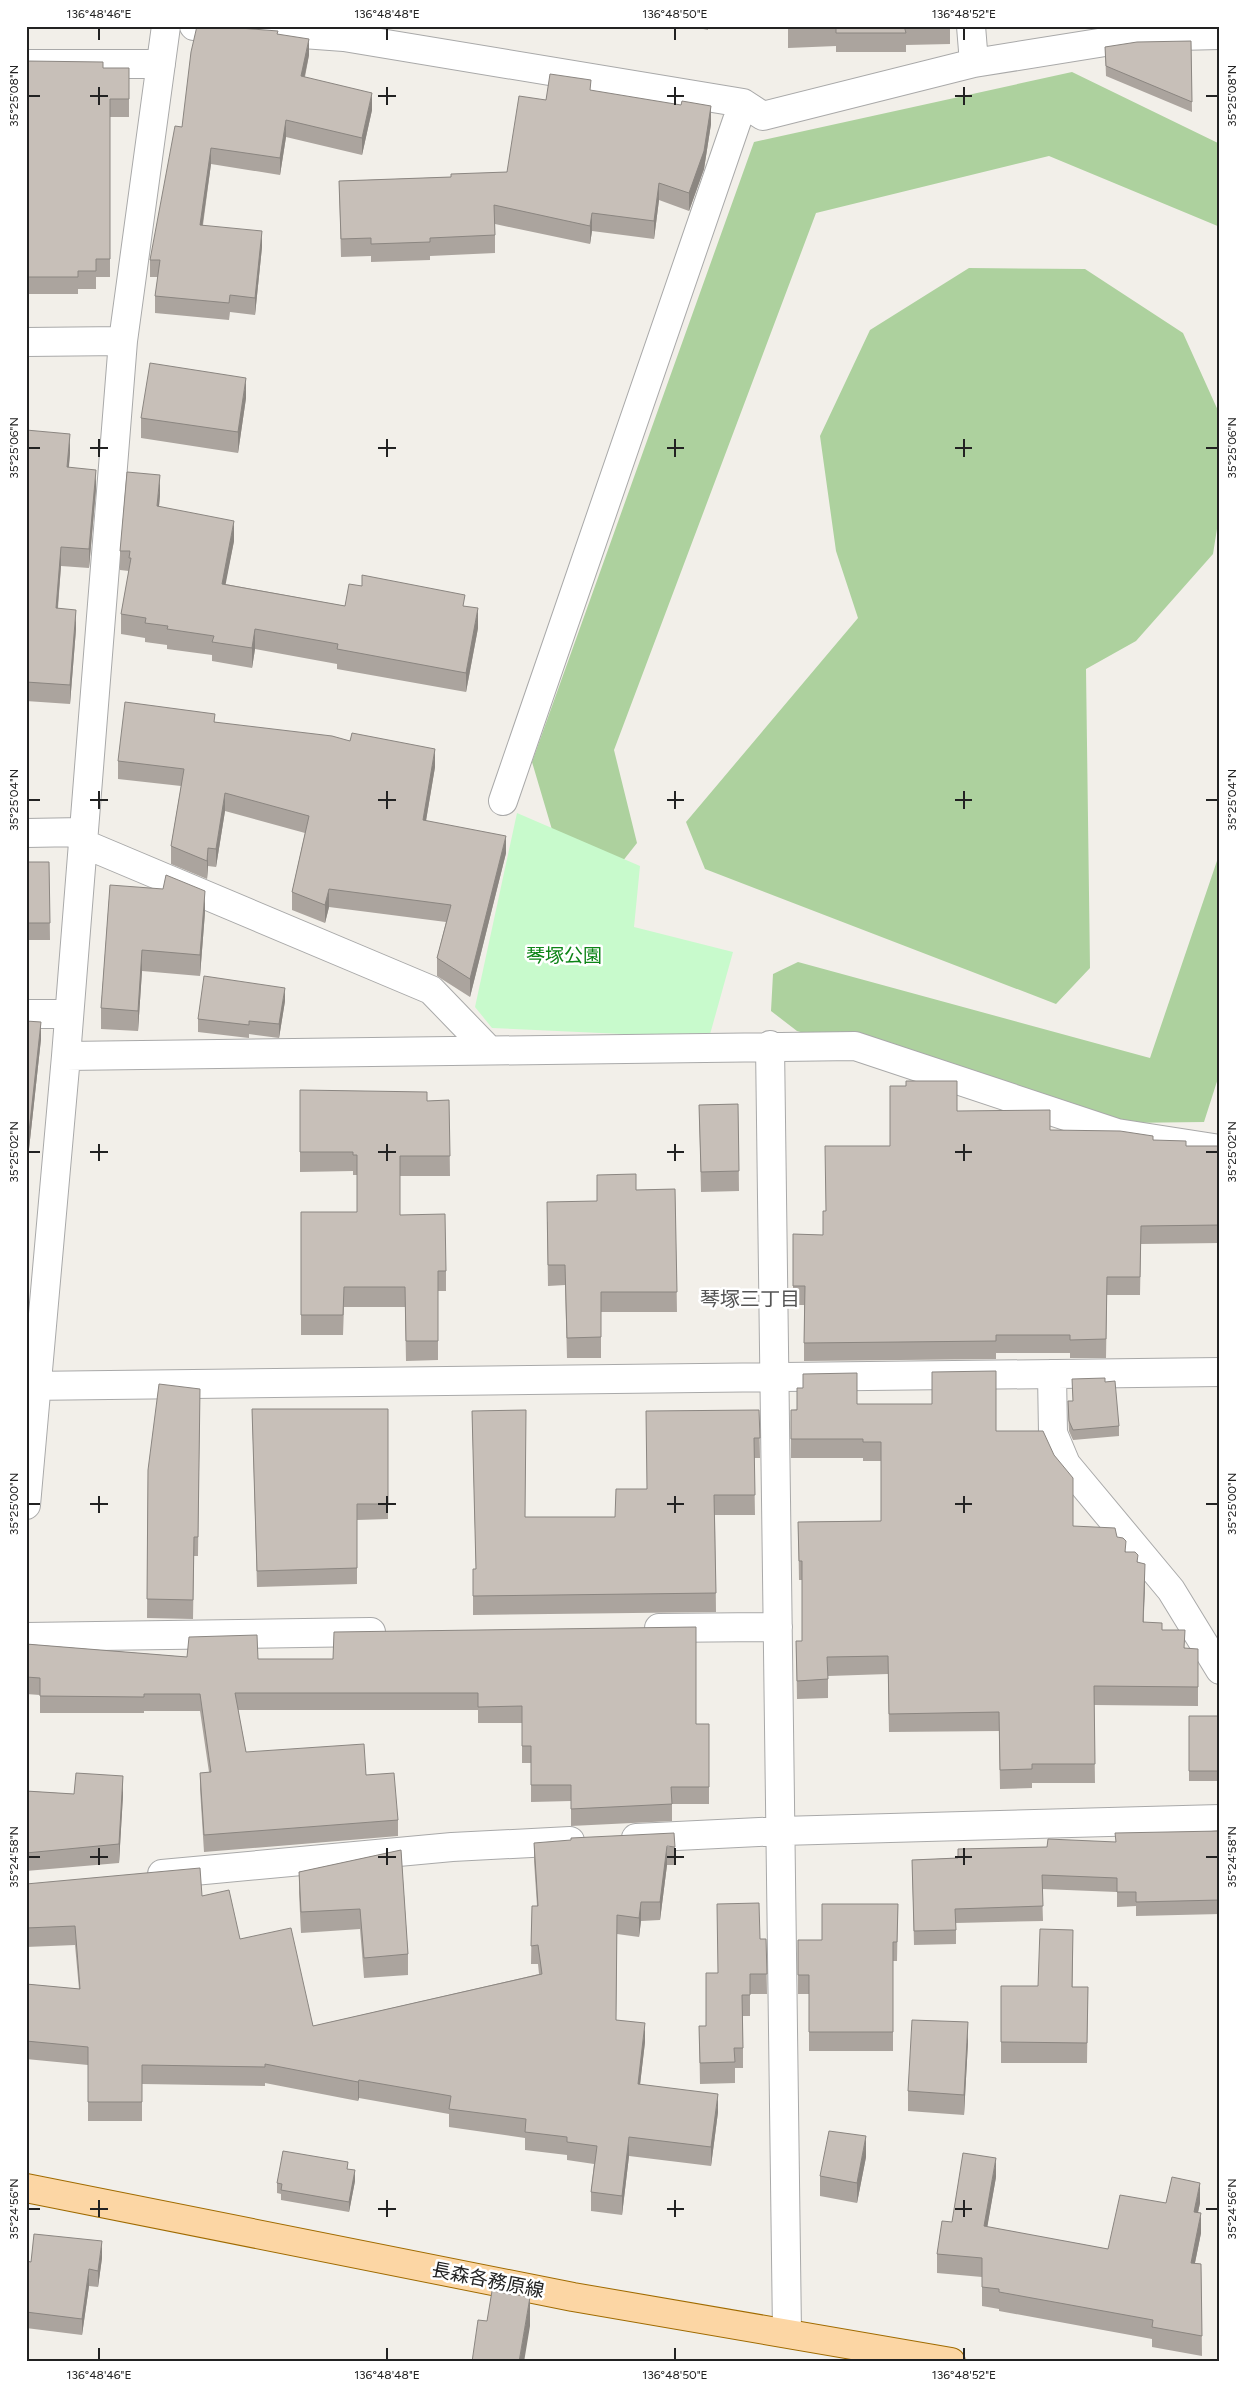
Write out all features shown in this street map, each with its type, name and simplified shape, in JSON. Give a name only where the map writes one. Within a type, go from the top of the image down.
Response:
[{"type":"main road","name":"長森各務原線","points":[[26,2188],[573,2296],[951,2362]]},
{"type":"street","points":[[26,1505],[32,1386],[70,1014],[82,837],[123,340],[166,26]]},
{"type":"street","points":[[194,26],[344,37],[744,103],[763,116],[974,63],[1136,37],[1220,36]]},
{"type":"street","points":[[971,26],[974,63]]},
{"type":"street","points":[[26,64],[161,64]]},
{"type":"street","points":[[503,801],[744,103]]},
{"type":"street","points":[[26,342],[123,340]]},
{"type":"street","points":[[26,833],[82,837],[431,990],[489,1050]]},
{"type":"street","points":[[26,1014],[70,1014]]},
{"type":"street","points":[[66,1056],[770,1045],[854,1046],[1116,1133],[1220,1149]]},
{"type":"street","points":[[770,1045],[786,2333]]},
{"type":"street","points":[[32,1386],[1220,1372]]},
{"type":"street","points":[[1052,1374],[1053,1433],[1066,1464],[1171,1590],[1220,1670]]},
{"type":"street","points":[[629,1628],[778,1627]]},
{"type":"street","points":[[26,1636],[392,1632]]},
{"type":"street","points":[[136,1876],[452,1847],[781,1831],[1220,1819]]},
{"type":"green space","points":[[1072,72],[1220,144],[1220,227],[1049,156],[816,213],[614,750],[637,843],[622,862],[561,860],[532,762],[754,142]]},
{"type":"green space","points":[[969,268],[1085,269],[1183,333],[1220,415],[1220,510],[1213,554],[1136,641],[1086,669],[1090,968],[1056,1004],[705,869],[686,822],[858,618],[836,551],[820,436],[870,330]]},
{"type":"green space","name":"琴塚公園","points":[[517,813],[640,866],[634,927],[733,952],[709,1038],[492,1028],[475,1007]]},
{"type":"green space","points":[[1220,852],[1220,1072],[1204,1122],[1120,1123],[797,1031],[771,1011],[773,974],[798,962],[1150,1058]]},
{"type":"building","points":[[197,26],[278,31],[277,34],[309,39],[301,76],[372,93],[362,138],[286,120],[280,158],[211,148],[200,225],[262,231],[255,298],[230,295],[229,303],[155,296],[160,260],[150,260],[175,126],[182,127],[191,52]]},
{"type":"building","points":[[788,26],[904,26],[906,33],[836,33],[836,27],[788,28]]},
{"type":"building","points":[[1191,41],[1192,102],[1106,66],[1105,47],[1137,42]]},
{"type":"building","points":[[26,61],[103,62],[103,68],[129,68],[129,99],[110,99],[110,259],[96,259],[96,271],[78,271],[78,277],[26,277]]},
{"type":"building","points":[[550,74],[591,80],[590,90],[681,105],[682,101],[711,106],[704,151],[689,193],[659,183],[654,221],[592,213],[590,226],[494,205],[495,235],[430,238],[430,242],[371,244],[371,238],[341,239],[339,181],[451,177],[451,174],[507,172],[519,96],[546,100]]},
{"type":"building","points":[[150,363],[246,378],[238,432],[141,418]]},
{"type":"building","points":[[26,430],[70,434],[67,467],[96,470],[89,549],[61,547],[56,608],[76,610],[70,685],[26,682]]},
{"type":"building","points":[[127,472],[160,475],[157,506],[234,521],[222,584],[345,606],[349,584],[362,586],[362,575],[465,595],[463,606],[478,608],[466,673],[337,649],[338,644],[255,629],[252,648],[212,642],[214,636],[167,629],[168,626],[145,623],[146,618],[121,614],[131,558],[129,558],[130,551],[120,551]]},
{"type":"building","points":[[125,702],[215,714],[214,722],[332,736],[350,741],[352,733],[435,749],[423,820],[506,836],[470,979],[437,958],[451,905],[329,889],[325,905],[292,892],[309,816],[225,793],[216,849],[208,848],[207,861],[171,846],[184,769],[118,761]]},
{"type":"building","points":[[26,862],[49,862],[50,923],[26,923]]},
{"type":"building","points":[[166,875],[205,891],[200,955],[142,950],[138,1011],[101,1008],[110,885],[163,889]]},
{"type":"building","points":[[204,976],[285,988],[279,1024],[249,1021],[249,1025],[198,1019]]},
{"type":"building","points":[[26,1021],[41,1022],[29,1132],[26,1132]]},
{"type":"building","points":[[906,1081],[957,1081],[957,1111],[1050,1110],[1050,1130],[1120,1131],[1153,1136],[1153,1140],[1186,1141],[1186,1146],[1220,1146],[1220,1225],[1141,1226],[1140,1277],[1107,1277],[1106,1339],[1070,1340],[1070,1335],[996,1335],[996,1341],[804,1343],[805,1286],[793,1286],[793,1234],[823,1235],[823,1211],[826,1211],[825,1146],[890,1146],[890,1086],[906,1086]]},
{"type":"building","points":[[300,1090],[427,1092],[427,1101],[449,1100],[450,1156],[400,1156],[400,1215],[445,1214],[446,1271],[438,1271],[438,1341],[406,1341],[405,1287],[344,1287],[343,1315],[301,1315],[301,1212],[357,1212],[357,1155],[353,1155],[353,1152],[300,1152]]},
{"type":"building","points":[[738,1104],[739,1171],[701,1172],[699,1105]]},
{"type":"building","points":[[636,1174],[636,1190],[675,1189],[677,1292],[601,1292],[601,1337],[567,1338],[565,1265],[548,1265],[547,1202],[597,1201],[597,1175]]},
{"type":"building","points":[[996,1371],[996,1431],[1043,1431],[1054,1455],[1073,1478],[1073,1526],[1115,1528],[1117,1537],[1123,1538],[1126,1541],[1125,1552],[1135,1552],[1138,1555],[1137,1562],[1145,1564],[1143,1622],[1162,1623],[1162,1630],[1185,1630],[1184,1648],[1198,1649],[1198,1687],[1094,1686],[1095,1764],[1032,1764],[1032,1769],[1000,1770],[999,1712],[889,1714],[888,1656],[827,1657],[828,1679],[797,1681],[796,1641],[802,1641],[802,1561],[799,1561],[798,1522],[881,1521],[881,1442],[863,1442],[863,1439],[791,1439],[791,1410],[797,1410],[797,1388],[803,1388],[803,1374],[857,1373],[857,1404],[932,1404],[932,1372]]},
{"type":"building","points":[[1105,1378],[1105,1382],[1115,1381],[1119,1426],[1073,1430],[1069,1421],[1068,1401],[1073,1401],[1072,1379]]},
{"type":"building","points":[[159,1384],[200,1389],[198,1537],[194,1537],[193,1600],[147,1599],[148,1470]]},
{"type":"building","points":[[252,1409],[388,1409],[388,1504],[357,1504],[357,1568],[257,1571]]},
{"type":"building","points":[[526,1410],[525,1517],[615,1517],[616,1489],[647,1489],[646,1411],[759,1410],[760,1438],[754,1438],[755,1495],[714,1495],[716,1593],[473,1596],[473,1569],[476,1569],[472,1411]]},
{"type":"building","points":[[696,1627],[696,1724],[709,1724],[709,1787],[671,1787],[672,1804],[571,1809],[571,1785],[531,1785],[531,1746],[522,1746],[522,1706],[478,1707],[478,1693],[235,1693],[246,1752],[364,1744],[366,1775],[394,1773],[398,1820],[204,1835],[200,1773],[211,1772],[200,1694],[144,1694],[144,1697],[40,1696],[40,1678],[26,1677],[26,1644],[187,1657],[189,1637],[257,1635],[258,1659],[333,1659],[334,1632]]},
{"type":"building","points":[[1189,1716],[1220,1716],[1220,1771],[1189,1771]]},
{"type":"building","points":[[76,1773],[123,1776],[119,1844],[26,1853],[26,1791],[74,1794]]},
{"type":"building","points":[[1220,1831],[1220,1900],[1136,1902],[1136,1892],[1117,1892],[1117,1878],[1042,1875],[1043,1906],[955,1909],[956,1930],[914,1931],[912,1860],[958,1858],[958,1849],[1047,1847],[1048,1839],[1116,1842],[1115,1833]]},
{"type":"building","points":[[674,1833],[675,1847],[667,1846],[660,1902],[641,1902],[639,1918],[617,1915],[616,2020],[645,2023],[638,2084],[718,2094],[711,2147],[629,2137],[622,2196],[591,2192],[597,2146],[567,2142],[567,2137],[525,2132],[526,2119],[449,2109],[451,2096],[359,2080],[358,2082],[265,2064],[265,2067],[142,2065],[142,2102],[88,2102],[88,2047],[26,2041],[26,1984],[80,1989],[75,1926],[26,1928],[26,1884],[200,1868],[202,1896],[229,1890],[240,1939],[291,1928],[313,2026],[542,1974],[538,1945],[531,1946],[532,1906],[538,1906],[534,1843],[571,1840],[571,1838]]},
{"type":"building","points":[[401,1850],[408,1954],[364,1958],[360,1909],[301,1912],[299,1872]]},
{"type":"building","points":[[759,1903],[760,1939],[766,1939],[767,1974],[750,1974],[750,1995],[742,1995],[743,2048],[734,2048],[735,2062],[700,2063],[699,2026],[706,2026],[706,1973],[718,1973],[717,1904]]},
{"type":"building","points":[[822,1904],[898,1904],[897,1942],[893,1942],[893,2032],[809,2032],[809,1975],[798,1975],[798,1940],[822,1940]]},
{"type":"building","points":[[1040,1929],[1073,1930],[1072,1987],[1088,1987],[1087,2043],[1001,2042],[1001,1986],[1038,1986]]},
{"type":"building","points":[[912,2020],[968,2022],[964,2095],[908,2091]]},
{"type":"building","points":[[829,2131],[866,2136],[857,2183],[820,2176]]},
{"type":"building","points":[[283,2151],[348,2162],[347,2169],[355,2170],[349,2202],[281,2190],[282,2184],[277,2183]]},
{"type":"building","points":[[963,2153],[996,2158],[984,2226],[1108,2249],[1120,2195],[1166,2203],[1172,2177],[1200,2183],[1194,2212],[1201,2213],[1191,2263],[1201,2264],[1202,2336],[1152,2327],[1153,2320],[999,2292],[999,2289],[982,2287],[982,2258],[937,2254],[942,2221],[952,2222]]},
{"type":"building","points":[[34,2234],[102,2241],[98,2271],[89,2269],[82,2319],[26,2312],[26,2261],[31,2262]]},
{"type":"building","points":[[492,2291],[530,2297],[519,2362],[472,2362],[478,2320],[487,2321]]},
{"type":"district","name":"琴塚三丁目","points":[[750,1299]]}]
